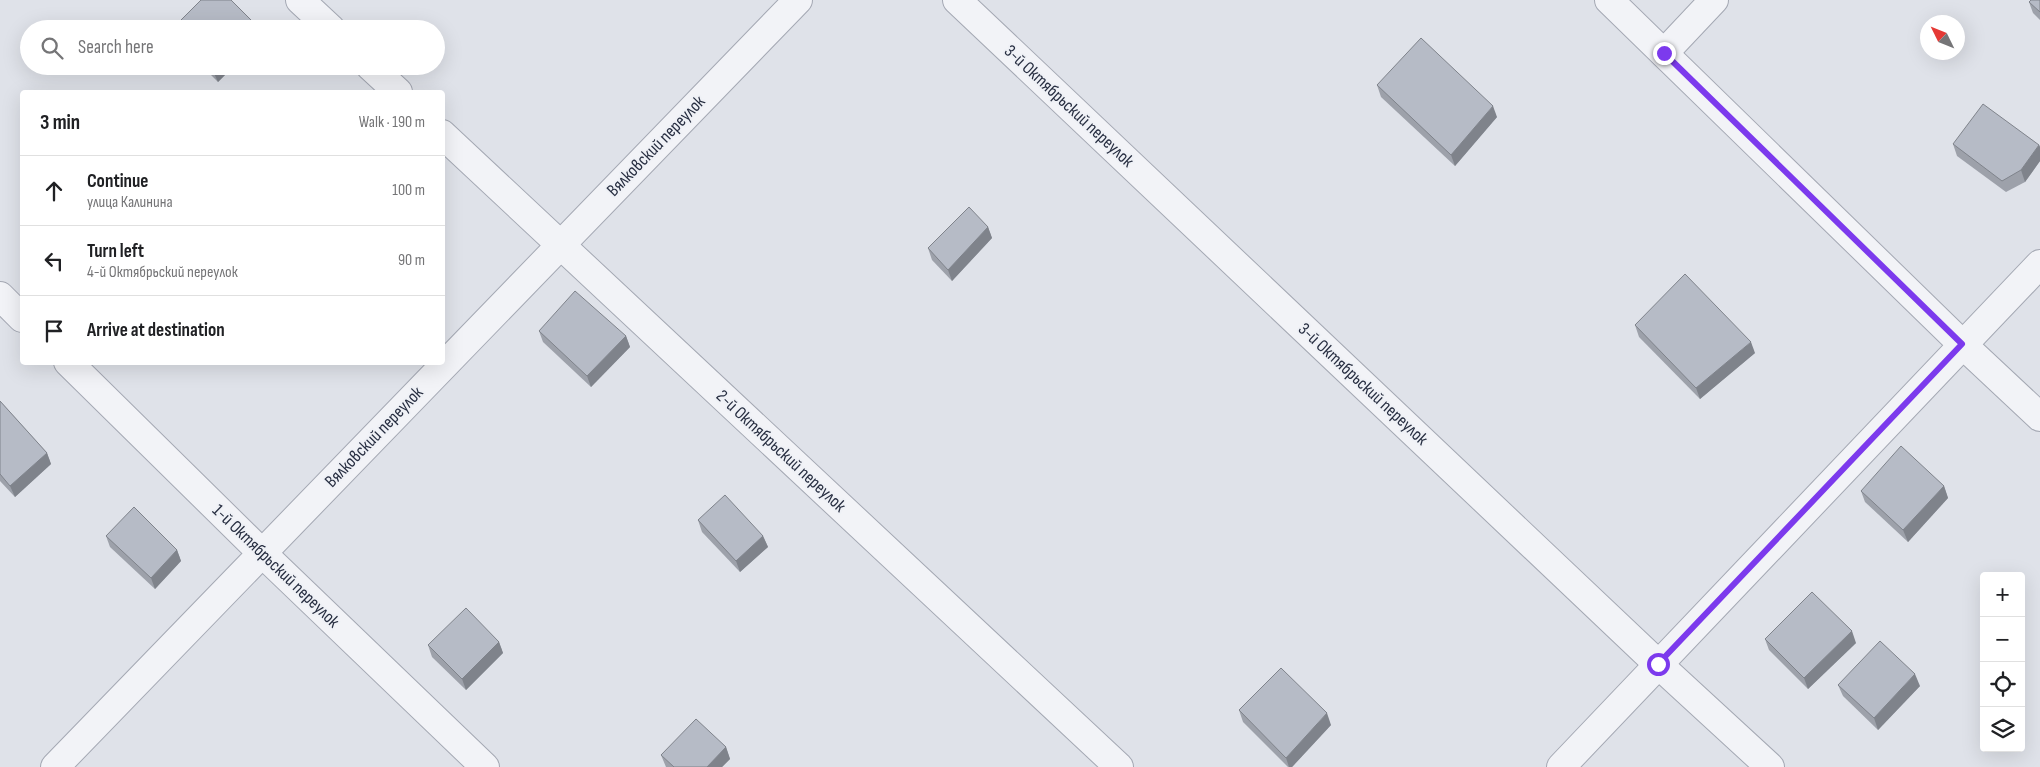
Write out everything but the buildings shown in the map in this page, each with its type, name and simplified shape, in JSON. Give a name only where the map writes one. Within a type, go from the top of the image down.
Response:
[{"type":"street","points":[[300,0],[321,20]]},
{"type":"street","name":"Вялковский переулок","points":[[445,364],[798,0]]},
{"type":"street","name":"3-й Октябрьский переулок","points":[[957,0],[1658,664],[1770,767]]},
{"type":"street","points":[[1609,0],[1962,344],[2040,417]]},
{"type":"street","points":[[1664,53],[1714,0]]},
{"type":"street","points":[[380,75],[396,90]]},
{"type":"street","name":"2-й Октябрьский переулок","points":[[445,137],[1119,767]]},
{"type":"street","points":[[1561,767],[2040,264]]},
{"type":"street","points":[[0,296],[20,316]]},
{"type":"street","name":"1-й Октябрьский переулок","points":[[71,365],[262,554],[485,767]]},
{"type":"street","name":"Вялковский переулок","points":[[55,767],[444,365]]},
{"type":"route","points":[[1658,664],[1962,344],[1664,53]]}]
